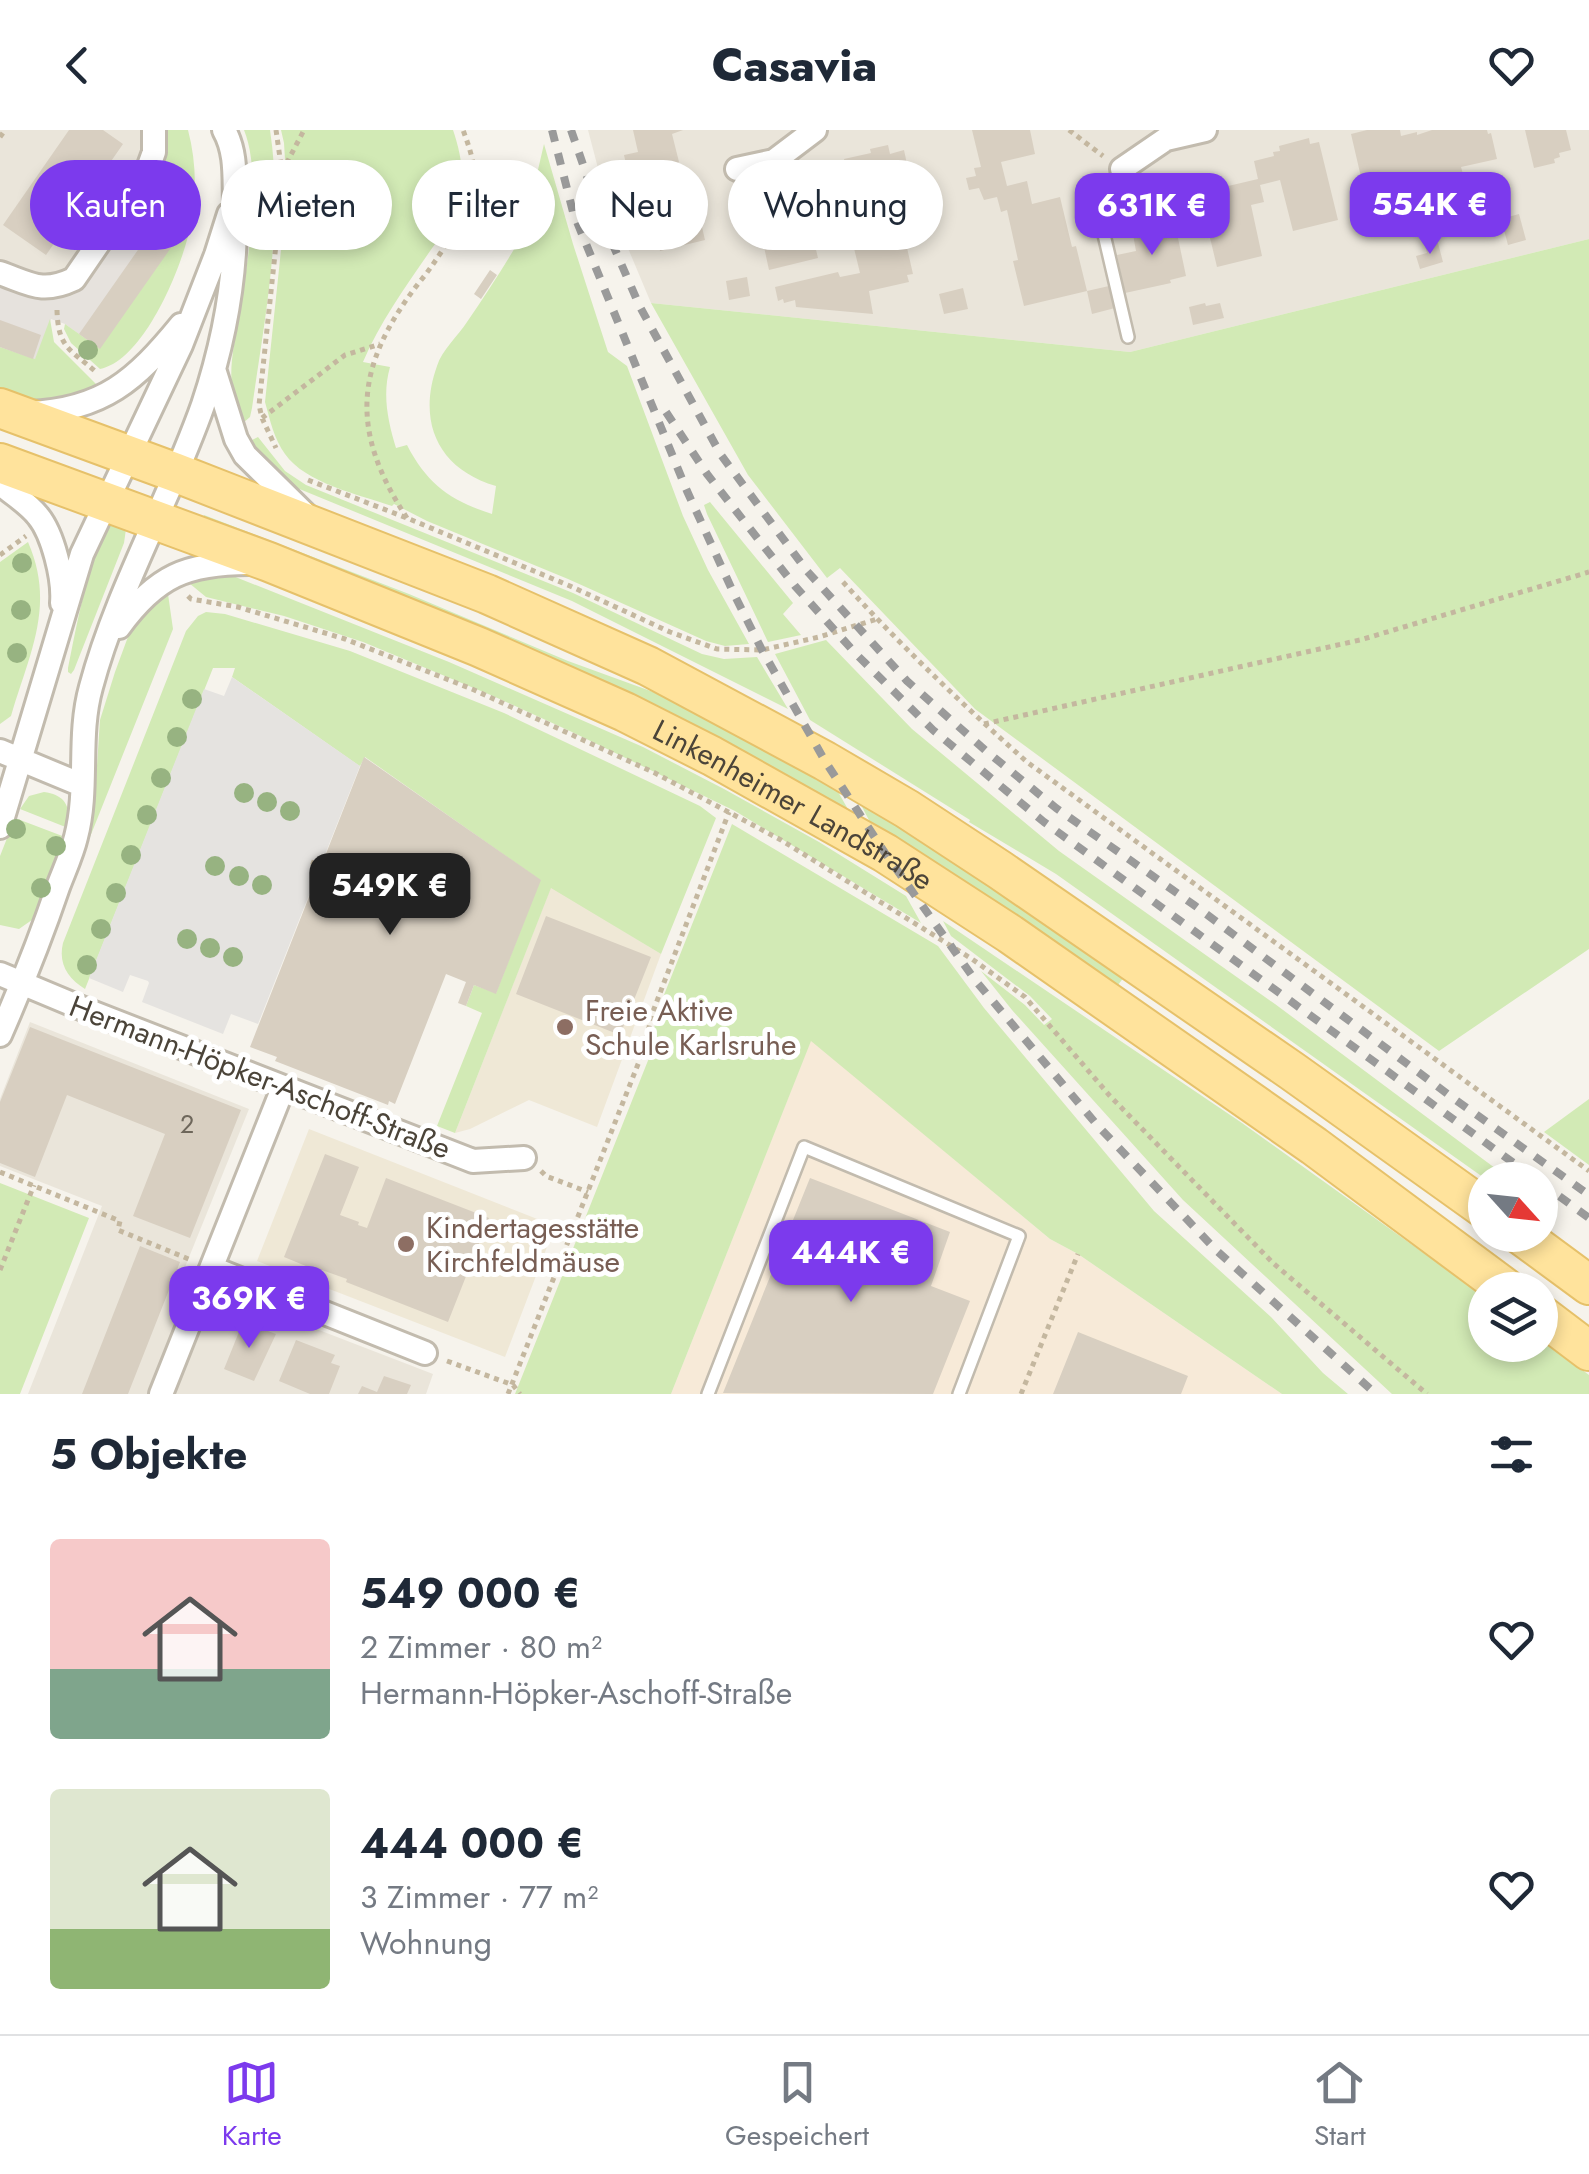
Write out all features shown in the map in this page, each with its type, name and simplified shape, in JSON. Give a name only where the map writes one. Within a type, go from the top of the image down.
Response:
[{"type":"main road","name":"Linkenheimer Landstraße","points":[[9,411],[487,594],[690,688],[907,809],[1276,1060],[1468,1197]]},
{"type":"main road","name":"Linkenheimer Landstraße","points":[[0,463],[269,562],[478,648],[625,712],[712,756],[885,853],[1026,945],[1298,1134],[1484,1272]]},
{"type":"main road","points":[[1544,1252],[1589,1285]]},
{"type":"main road","points":[[1558,1328],[1589,1351]]},
{"type":"street","points":[[0,273],[40,288],[57,287],[74,279],[146,174],[154,152],[154,130]]},
{"type":"street","points":[[224,130],[234,160]]},
{"type":"street","points":[[774,160],[814,130]]},
{"type":"street","points":[[1122,170],[1166,139],[1205,130]]},
{"type":"street","points":[[0,828],[11,754],[60,627],[82,554],[181,345],[221,236]]},
{"type":"street","points":[[0,1036],[11,978],[77,837],[82,736],[91,686],[203,404],[234,279],[235,250]]},
{"type":"street","points":[[9,411],[58,410],[92,402],[123,386],[196,307]]},
{"type":"street","points":[[214,368],[244,455],[319,528]]},
{"type":"street","points":[[0,483],[35,512],[50,536],[63,594],[60,627]]},
{"type":"street","points":[[103,651],[145,596],[177,574],[216,563],[269,562]]},
{"type":"street","points":[[11,754],[82,785]]},
{"type":"street","name":"Hermann-Höpker-Aschoff-Straße","points":[[11,978],[473,1160],[524,1158]]},
{"type":"street","points":[[162,1394],[283,1088]]},
{"type":"street","points":[[212,1268],[425,1353]]},
{"type":"lane","points":[[1122,170],[1098,209],[1128,337]]},
{"type":"lane","points":[[708,1394],[804,1147],[1019,1236],[959,1394]]},
{"type":"path","points":[[0,137],[5,130]]},
{"type":"path","points":[[276,130],[281,160]]},
{"type":"path","points":[[288,160],[304,130]]},
{"type":"path","points":[[407,518],[377,464],[365,410],[368,382],[380,344],[412,292],[444,251],[463,213],[474,182],[471,152],[463,130]]},
{"type":"path","points":[[1069,130],[1122,170]]},
{"type":"path","points":[[276,250],[259,405],[280,456]]},
{"type":"path","points":[[57,287],[58,334],[64,345],[103,378],[112,392]]},
{"type":"path","points":[[262,418],[345,354],[380,344]]},
{"type":"path","points":[[297,474],[717,649],[762,650],[877,619]]},
{"type":"path","points":[[984,724],[1360,640],[1589,572]]},
{"type":"path","points":[[177,574],[181,590],[191,600],[294,622],[382,653],[655,773],[879,900],[1017,990],[1110,1096],[1273,1263],[1427,1394]]},
{"type":"path","points":[[843,582],[1027,762],[1589,1172]]},
{"type":"path","points":[[508,1394],[644,1049],[652,1014],[729,812]]},
{"type":"path","points":[[311,862],[329,869]]},
{"type":"path","points":[[524,1158],[546,1176],[588,1192]]},
{"type":"path","points":[[0,1172],[120,1221],[118,1230],[212,1268]]},
{"type":"path","points":[[0,1270],[34,1185]]},
{"type":"path","points":[[1021,1394],[1078,1254]]},
{"type":"path","points":[[425,1353],[513,1385],[520,1394]]},
{"type":"shaded area","points":[[0,130],[166,130],[165,160],[30,160],[30,250],[108,250],[80,290],[71,296],[45,301],[0,285]]},
{"type":"shaded area","points":[[588,130],[1589,130],[1589,239],[1130,352],[651,303],[629,250],[708,250],[708,160],[596,160]]},
{"type":"shaded area","points":[[109,250],[169,250],[100,349],[65,324],[51,319],[35,360],[0,347],[0,285],[45,300],[71,296],[81,290]]},
{"type":"shaded area","points":[[232,677],[360,766],[258,1024],[231,1014],[223,1034],[142,1002],[148,981],[130,975],[123,992],[89,978],[204,689],[224,696]]},
{"type":"shaded area","name":"Freie Aktive Schule Karlsruhe","points":[[551,887],[661,954],[597,1127],[529,1100],[455,1133]]},
{"type":"shaded area","points":[[30,1022],[249,1109],[181,1277],[433,1374],[426,1394],[28,1394],[102,1206],[0,1166],[0,1099]]},
{"type":"shaded area","points":[[811,1040],[1050,1239],[1078,1254],[1282,1394],[671,1394]]},
{"type":"shaded area","name":"Kindertagesstätte Kirchfeldmäuse","points":[[309,1129],[555,1226],[505,1357],[257,1261]]},
{"type":"green space","points":[[166,130],[188,130],[193,160],[163,160]]},
{"type":"green space","points":[[244,130],[270,130],[273,160],[251,160]]},
{"type":"green space","points":[[281,130],[453,130],[461,160],[412,160],[412,250],[431,250],[385,319],[363,362],[390,367],[387,408],[396,448],[407,445],[432,481],[464,503],[492,514],[496,486],[460,468],[437,441],[430,406],[431,387],[443,354],[513,250],[555,250],[555,182],[608,352],[627,366],[683,516],[749,644],[725,646],[706,641],[394,504],[334,487],[294,464],[278,442],[265,402],[281,250],[392,250],[392,160],[285,160]]},
{"type":"green space","points":[[544,144],[549,160],[540,160]]},
{"type":"green space","points":[[1589,239],[1589,949],[1439,1051],[975,709],[840,568],[827,578],[748,475],[651,303],[1130,352]]},
{"type":"green space","points":[[168,250],[184,250],[160,308],[132,348],[117,362],[100,369],[71,343],[65,324],[99,348]]},
{"type":"green space","points":[[249,250],[273,250],[250,417],[243,423],[231,374]]},
{"type":"green space","points":[[50,319],[54,342],[98,386],[49,400],[0,392],[0,347],[35,359]]},
{"type":"green space","points":[[258,437],[285,471],[306,485],[573,593],[702,654],[724,659],[757,657],[788,709],[572,601],[297,488],[271,467],[250,441]]},
{"type":"green space","points":[[710,502],[793,603],[783,614],[801,635],[768,642],[707,514],[704,505]]},
{"type":"green space","points":[[204,515],[667,697],[833,783],[849,811],[711,734],[201,522]]},
{"type":"green space","points":[[111,525],[126,529],[124,543],[71,674],[68,668],[84,594],[96,555]]},
{"type":"green space","points":[[28,542],[40,587],[37,630],[11,716],[0,724],[0,562]]},
{"type":"green space","points":[[233,576],[449,662],[643,747],[819,842],[906,896],[921,923],[735,811],[572,732],[363,642],[284,616],[206,597],[189,583]]},
{"type":"green space","points":[[168,594],[173,629],[90,837],[100,720],[115,672],[137,622]]},
{"type":"green space","points":[[206,612],[225,614],[350,651],[504,713],[700,806],[716,818],[661,954],[551,888],[455,1133],[437,1126],[482,1013],[466,1006],[474,985],[496,993],[540,880],[365,757],[358,765],[232,677],[235,668],[213,668],[85,989],[66,970],[63,943],[186,631]]},
{"type":"green space","points":[[826,640],[912,729],[1059,851],[1275,1004],[1487,1162],[1468,1162],[1468,1167],[1056,874],[810,720],[775,654]]},
{"type":"green space","points":[[44,792],[65,803],[68,828],[20,809],[29,796]]},
{"type":"green space","points":[[859,801],[1127,973],[1118,985],[871,824]]},
{"type":"green space","points":[[15,818],[65,837],[39,915],[19,929],[0,925],[0,856]]},
{"type":"green space","points":[[732,824],[938,946],[984,1008],[1154,1211],[1271,1317],[1348,1394],[1282,1394],[1078,1254],[1050,1239],[811,1041],[671,1394],[515,1394],[651,1053],[656,1015]]},
{"type":"green space","points":[[943,921],[1242,1123],[1468,1285],[1468,1362],[1558,1362],[1558,1352],[1589,1375],[1589,1394],[1392,1394],[1183,1200],[981,971],[1044,1025],[1052,1019],[1030,996],[951,936]]},
{"type":"green space","points":[[1589,1099],[1589,1165],[1544,1132]]},
{"type":"green space","points":[[0,1183],[89,1218],[20,1394],[0,1394]]},
{"type":"building","points":[[69,130],[103,130],[123,144],[112,160],[48,160]]},
{"type":"building","points":[[633,130],[683,130],[672,134],[678,160],[625,160],[624,155],[638,152]]},
{"type":"building","points":[[972,130],[1030,130],[1035,154],[1001,162],[1007,186],[1027,181],[1032,204],[1060,197],[1087,291],[1024,306],[1007,210],[1001,212],[997,197],[984,200],[979,188],[969,190],[966,178],[976,176],[974,168],[981,167]]},
{"type":"building","points":[[1400,130],[1401,136],[1432,130],[1487,130],[1497,159],[1461,167],[1463,174],[1428,182],[1426,177],[1411,178],[1364,190],[1351,134]]},
{"type":"building","points":[[1525,130],[1566,130],[1571,150],[1559,153],[1555,163],[1534,168]]},
{"type":"building","points":[[1309,138],[1310,144],[1319,142],[1338,220],[1293,231],[1280,180],[1260,185],[1264,202],[1251,205],[1262,256],[1217,267],[1201,200],[1226,195],[1224,187],[1258,179],[1254,161],[1274,156],[1273,152],[1280,151],[1279,146]]},
{"type":"building","points":[[888,145],[890,154],[904,150],[906,160],[844,160],[871,153],[870,149]]},
{"type":"building","points":[[30,186],[30,244],[3,225]]},
{"type":"building","points":[[1519,214],[1526,240],[1508,245],[1501,219]]},
{"type":"building","points":[[1174,219],[1186,276],[1125,293],[1117,255],[1136,251],[1132,229]]},
{"type":"building","points":[[1438,243],[1443,262],[1420,269],[1416,256],[1427,253],[1425,246]]},
{"type":"building","points":[[138,250],[169,250],[100,349],[79,334]]},
{"type":"building","points":[[765,250],[816,250],[818,258],[769,270]]},
{"type":"building","points":[[854,250],[908,250],[913,274],[907,275],[909,282],[869,291],[873,314],[796,307],[795,300],[778,301],[775,287],[838,272],[840,277],[860,273]]},
{"type":"building","points":[[490,270],[497,275],[481,299],[474,294]]},
{"type":"building","points":[[747,277],[750,296],[729,300],[726,281]]},
{"type":"building","points":[[1109,286],[1115,308],[1092,314],[1087,291]]},
{"type":"building","points":[[963,288],[968,309],[944,314],[939,294]]},
{"type":"building","points":[[1220,303],[1224,318],[1193,325],[1189,307]]},
{"type":"building","points":[[0,320],[41,335],[33,359],[0,347]]},
{"type":"building","points":[[364,757],[541,880],[496,994],[474,985],[466,1006],[458,1003],[466,982],[446,974],[395,1104],[389,1101],[388,1105],[275,1061],[277,1057],[250,1047]]},
{"type":"building","points":[[546,916],[651,957],[620,1035],[516,994]]},
{"type":"building","points":[[30,1027],[241,1110],[190,1238],[133,1216],[165,1134],[67,1095],[35,1177],[0,1163],[0,1102]]},
{"type":"building","points":[[325,1154],[359,1167],[340,1215],[359,1222],[358,1225],[367,1228],[386,1178],[489,1218],[448,1322],[284,1257]]},
{"type":"building","points":[[810,1178],[950,1232],[931,1286],[970,1301],[933,1394],[723,1393]]},
{"type":"building","points":[[140,1246],[180,1262],[128,1394],[82,1394]]},
{"type":"building","points":[[243,1322],[276,1334],[254,1381],[224,1369]]},
{"type":"building","points":[[1078,1332],[1188,1376],[1181,1394],[1053,1394]]},
{"type":"building","points":[[296,1340],[335,1355],[331,1363],[340,1366],[329,1394],[310,1394],[279,1381]]},
{"type":"building","points":[[384,1376],[411,1385],[407,1394],[358,1394],[362,1386],[377,1392]]},
{"type":"railway","points":[[552,130],[573,212],[687,491],[762,650],[825,761],[975,980],[1098,1126],[1217,1251],[1376,1394]]},
{"type":"railway","points":[[571,130],[603,222],[640,307],[721,455],[807,571],[907,681],[1056,808],[1589,1195]]},
{"type":"railway","points":[[666,412],[707,474],[795,586],[933,730],[1044,822],[1512,1162]]},
{"type":"railway","points":[[1558,1195],[1589,1218]]},
{"type":"place","name":"Freie Aktive Schule Karlsruhe","points":[[565,1027]]},
{"type":"place","name":"Kindertagesstätte Kirchfeldmäuse","points":[[406,1244]]}]
